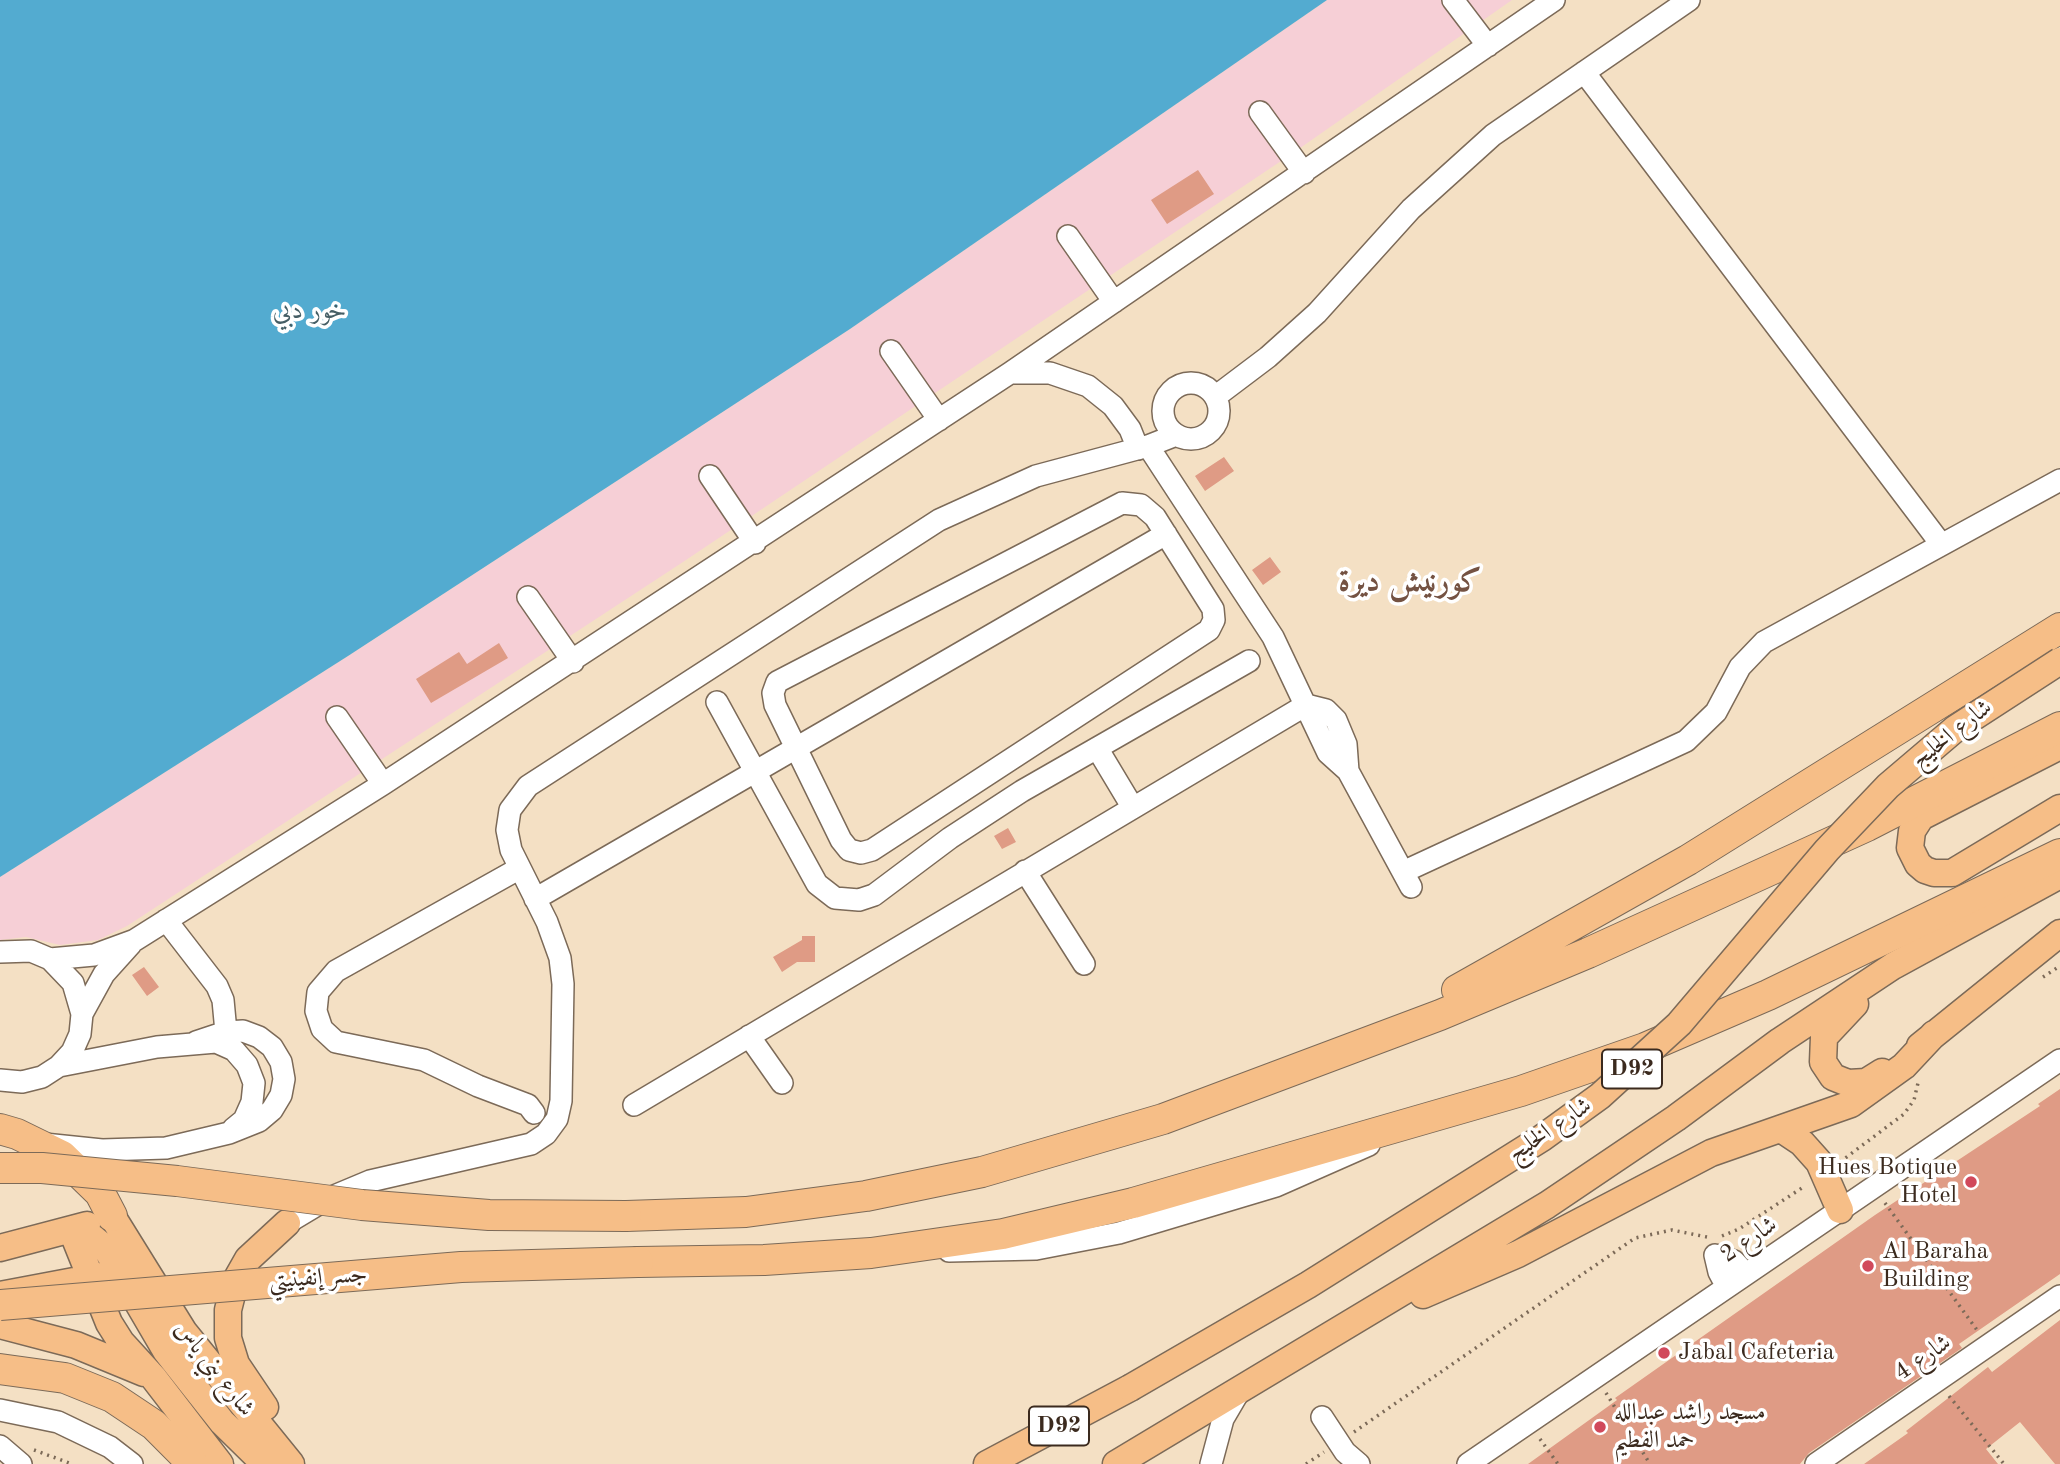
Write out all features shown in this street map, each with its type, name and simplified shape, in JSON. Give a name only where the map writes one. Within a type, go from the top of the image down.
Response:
[{"type":"highway","points":[[1292,1071],[1434,1002],[1596,913],[1783,802],[2060,628]]},
{"type":"highway","points":[[0,1168],[42,1168],[177,1181],[362,1205],[489,1214],[626,1216],[746,1212],[924,1185],[1097,1139],[1440,1016],[1614,942],[1867,826],[2060,727]]},
{"type":"highway","name":"جسر إنفينيتي","points":[[0,1305],[461,1267],[817,1258],[909,1249],[1068,1220],[1584,1071],[1707,1023],[2060,854]]},
{"type":"highway","points":[[0,1129],[39,1143],[62,1156],[83,1173],[100,1193],[112,1216]]},
{"type":"highway","points":[[0,1369],[65,1378],[89,1386],[134,1410],[173,1442],[193,1464]]},
{"type":"main road","name":"شارع الخليج","points":[[986,1464],[1130,1388],[1319,1278],[1542,1138],[1600,1097],[1679,1024],[1827,850],[1888,786],[1955,729],[2060,661]]},
{"type":"main road","points":[[2060,746],[1921,817],[1912,831],[1910,848],[1913,856],[1926,870],[1952,873],[2060,808]]},
{"type":"main road","name":"D92","points":[[1116,1464],[1612,1163],[1780,1041],[1893,966],[2060,875]]},
{"type":"main road","points":[[1893,966],[1824,1037],[1821,1054],[1827,1070],[1849,1083],[1866,1082],[1934,1034],[2002,976],[2060,933]]},
{"type":"main road","points":[[1367,1314],[1489,1268],[1699,1159],[1830,1113],[1869,1093],[1904,1066],[1934,1034]]},
{"type":"main road","points":[[1781,1129],[1811,1152],[1825,1173],[1840,1210]]},
{"type":"main road","points":[[0,1248],[72,1231],[112,1216],[109,1237],[96,1258],[0,1295]]},
{"type":"main road","name":"شارع بني ياس","points":[[112,1216],[132,1271],[291,1464]]},
{"type":"main road","points":[[287,1223],[257,1249],[235,1282],[228,1310],[228,1338],[242,1377],[308,1464]]},
{"type":"main road","points":[[72,1231],[96,1258],[121,1342],[153,1377],[220,1464]]},
{"type":"main road","points":[[0,1279],[96,1258],[132,1271],[166,1351],[222,1422],[265,1464]]},
{"type":"main road","points":[[0,1325],[76,1345],[153,1377]]},
{"type":"street","points":[[1453,0],[1488,46]]},
{"type":"street","points":[[50,959],[93,955],[135,940],[383,784],[755,543],[1010,373],[1554,0]]},
{"type":"street","points":[[1215,397],[1268,357],[1309,321],[1411,209],[1464,159],[1522,112],[1689,0]]},
{"type":"street","points":[[1584,72],[1941,544]]},
{"type":"street","points":[[1259,112],[1304,173]]},
{"type":"street","points":[[1068,236],[1114,302]]},
{"type":"street","points":[[891,351],[939,420]]},
{"type":"street","points":[[1010,373],[1050,373],[1088,386],[1112,406],[1273,637],[1328,753],[1348,771],[1407,880],[1686,741],[1716,712],[1740,667],[1763,642],[2060,480]]},
{"type":"street","points":[[1195,383],[1210,390],[1219,404],[1218,421],[1208,434],[1192,439],[1176,435],[1169,429],[1163,414],[1166,398],[1171,391],[1178,386],[1195,383]]},
{"type":"street","points":[[287,1223],[348,1189],[419,1168],[531,1144],[552,1127],[561,1101],[563,984],[556,946],[508,841],[508,820],[520,793],[536,780],[939,520],[1036,476],[1143,448],[1176,435]]},
{"type":"street","points":[[710,476],[755,543]]},
{"type":"street","points":[[1129,502],[1146,508],[1166,534],[1213,608],[1214,620],[1209,630],[873,850],[860,853],[844,846],[773,699],[774,688],[786,675],[1116,505],[1129,502]]},
{"type":"street","points":[[535,899],[1166,534]]},
{"type":"street","points":[[528,597],[573,662]]},
{"type":"street","points":[[717,702],[817,884],[835,898],[859,900],[874,895],[985,814],[1249,661]]},
{"type":"street","points":[[634,1105],[1306,705]]},
{"type":"street","points":[[337,717],[383,784]]},
{"type":"street","points":[[1097,748],[1133,808]]},
{"type":"street","points":[[520,868],[336,971],[318,992],[316,1011],[322,1029],[336,1042],[424,1060],[478,1086],[528,1105],[534,1113]]},
{"type":"street","points":[[1025,871],[1084,964]]},
{"type":"street","points":[[166,920],[217,986],[223,1000],[226,1032]]},
{"type":"street","points":[[82,1014],[104,974],[135,940]]},
{"type":"street","points":[[0,953],[30,951],[50,959],[73,982],[82,1014],[80,1034],[72,1052],[59,1066],[42,1077],[22,1082],[1,1080]]},
{"type":"street","points":[[39,1143],[134,1151],[177,1146],[229,1133],[259,1121],[272,1110],[281,1095],[284,1079],[281,1062],[272,1047],[259,1037],[243,1031],[226,1032],[196,1042],[59,1066]]},
{"type":"street","points":[[750,1036],[782,1083]]},
{"type":"street","points":[[196,1042],[216,1042],[234,1050],[247,1065],[254,1083],[253,1102],[244,1120],[229,1133]]},
{"type":"street","name":"شارع 2","points":[[1468,1464],[2060,1059]]},
{"type":"street","points":[[1727,1287],[1719,1272],[1715,1255],[1734,1261],[1746,1274]]},
{"type":"street","name":"شارع 4","points":[[1816,1464],[2060,1296]]},
{"type":"street","points":[[1211,1464],[1223,1419],[1240,1390]]},
{"type":"street","points":[[0,1410],[58,1422],[110,1447],[132,1464]]},
{"type":"street","points":[[1322,1417],[1338,1443],[1359,1464]]},
{"type":"street","points":[[0,1446],[21,1464]]},
{"type":"path","points":[[2038,980],[2060,966]]},
{"type":"path","points":[[1306,1464],[1635,1238],[1660,1230],[1704,1237],[1731,1233],[1825,1173],[1904,1114],[1914,1100],[1921,1073]]},
{"type":"path","points":[[1874,1187],[1988,1346]]},
{"type":"path","points":[[1596,1376],[1650,1464]]},
{"type":"path","points":[[1936,1381],[2004,1464]]},
{"type":"path","points":[[1528,1423],[1558,1464]]},
{"type":"shaded area","points":[[1327,0],[1512,0],[1293,153],[683,562],[127,926],[98,940],[60,945],[26,937],[0,940],[0,877],[348,656],[850,329]]},
{"type":"water","name":"خور دبي","points":[[0,0],[1327,0],[850,329],[348,656],[0,877]]},
{"type":"building","points":[[1198,170],[1214,194],[1167,224],[1151,200]]},
{"type":"building","points":[[1224,457],[1234,471],[1205,491],[1195,476]]},
{"type":"building","points":[[1270,557],[1281,572],[1263,585],[1252,570]]},
{"type":"building","points":[[499,643],[508,658],[431,703],[416,679],[459,652],[467,664]]},
{"type":"building","points":[[1008,828],[1016,842],[1002,849],[994,836]]},
{"type":"building","points":[[802,936],[815,936],[815,962],[797,962],[782,972],[773,957],[802,940]]},
{"type":"building","points":[[144,967],[159,987],[147,996],[132,975]]},
{"type":"building","points":[[2060,1089],[2060,1274],[1959,1344],[1962,1348],[1809,1453],[1800,1464],[1528,1464],[1617,1400],[1615,1398],[1875,1215],[2040,1106],[2038,1104]]},
{"type":"building","points":[[2060,1320],[2060,1464],[2055,1464],[2020,1422],[1986,1449],[1998,1464],[1864,1464],[1908,1433],[1906,1431],[1988,1367],[1992,1372]]},
{"type":"place","name":"Hues Botique Hotel","points":[[1971,1182]]},
{"type":"place","name":"Al Baraha Building","points":[[1868,1266]]},
{"type":"place","name":"Jabal Cafeteria","points":[[1664,1353]]},
{"type":"place","name":"مسجد راشد عبدالله حمد الفطيم","points":[[1600,1427]]},
{"type":"district","name":"كورنيش ديرة","points":[[1410,583]]}]
